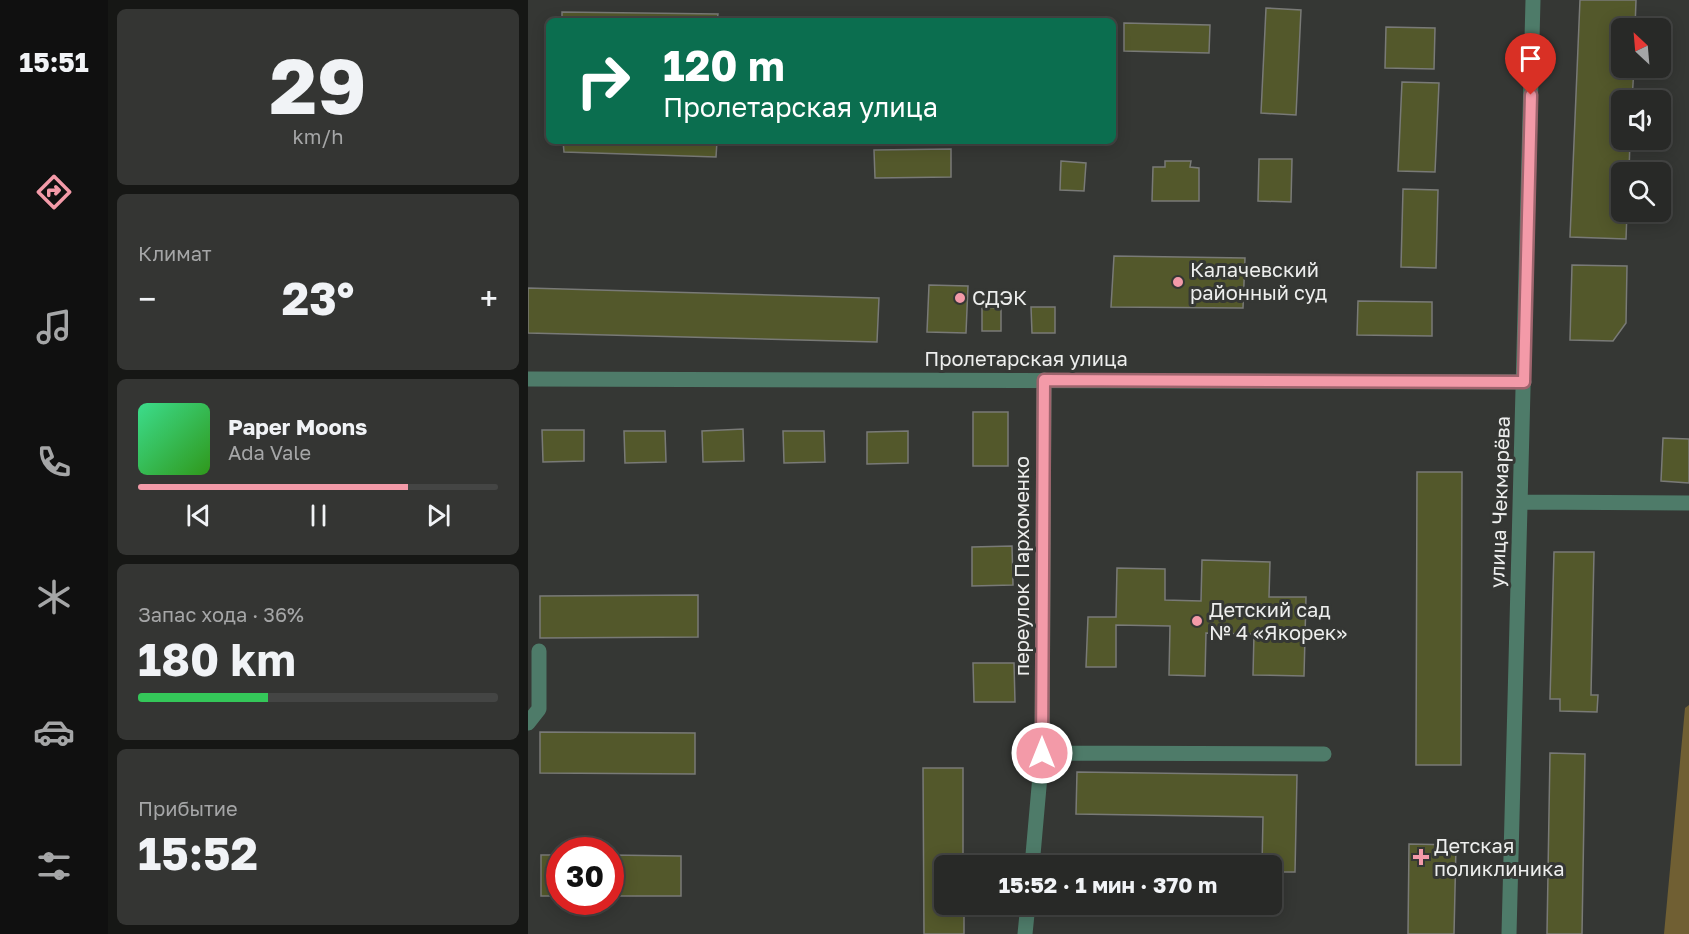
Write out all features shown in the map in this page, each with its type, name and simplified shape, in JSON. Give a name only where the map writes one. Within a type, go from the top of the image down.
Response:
[{"type":"street","name":"улица Чекмарёва","points":[[1509,934],[1533,0]]},
{"type":"street","name":"Пролетарская улица","points":[[528,379],[1524,382]]},
{"type":"street","name":"переулок Пархоменко","points":[[1033,855],[1042,753],[1044,380]]},
{"type":"street","points":[[1521,502],[1689,503]]},
{"type":"street","points":[[528,723],[539,709],[539,651]]},
{"type":"street","points":[[1042,753],[1324,754]]},
{"type":"street","points":[[1025,934],[1027,915]]},
{"type":"shaded area","points":[[1689,705],[1689,934],[1664,934],[1685,708]]},
{"type":"building","points":[[1580,0],[1636,0],[1635,18],[1611,18],[1611,78],[1633,78],[1633,90],[1611,90],[1611,150],[1630,150],[1629,162],[1611,162],[1611,222],[1627,222],[1626,239],[1570,237]]},
{"type":"building","points":[[1266,8],[1301,10],[1296,115],[1261,113]]},
{"type":"building","points":[[562,12],[718,14],[717,18],[562,18]]},
{"type":"building","points":[[1124,23],[1210,25],[1209,53],[1124,51]]},
{"type":"building","points":[[1386,27],[1435,28],[1434,69],[1385,68]]},
{"type":"building","points":[[1402,82],[1439,83],[1435,172],[1398,171]]},
{"type":"building","points":[[563,144],[717,144],[716,157],[564,152]]},
{"type":"building","points":[[951,149],[951,177],[875,178],[874,150]]},
{"type":"building","points":[[1259,159],[1292,159],[1291,202],[1258,201]]},
{"type":"building","points":[[1061,161],[1086,163],[1084,191],[1060,190]]},
{"type":"building","points":[[1165,161],[1191,161],[1190,167],[1199,168],[1199,201],[1152,201],[1153,167],[1165,167]]},
{"type":"building","points":[[1403,189],[1438,190],[1436,268],[1401,267]]},
{"type":"building","name":"Калачевский районный суд","points":[[1114,256],[1245,258],[1243,308],[1111,307]]},
{"type":"building","points":[[1572,265],[1627,266],[1626,323],[1613,341],[1570,340]]},
{"type":"building","points":[[929,285],[968,286],[966,333],[927,332]]},
{"type":"building","points":[[528,288],[879,298],[877,342],[528,333]]},
{"type":"building","points":[[1358,301],[1432,302],[1432,336],[1357,335]]},
{"type":"building","points":[[982,307],[1001,308],[1001,331],[982,331]]},
{"type":"building","points":[[1031,307],[1055,307],[1055,333],[1032,333]]},
{"type":"building","points":[[973,412],[1008,412],[1008,466],[973,466]]},
{"type":"building","points":[[743,429],[744,461],[703,462],[702,431]]},
{"type":"building","points":[[542,430],[584,430],[584,461],[543,462]]},
{"type":"building","points":[[624,431],[665,431],[666,462],[625,463]]},
{"type":"building","points":[[783,431],[824,431],[825,462],[784,463]]},
{"type":"building","points":[[908,431],[908,463],[867,464],[867,432]]},
{"type":"building","points":[[1663,438],[1689,439],[1689,483],[1661,481]]},
{"type":"building","points":[[1417,472],[1462,472],[1461,765],[1416,765]]},
{"type":"building","points":[[1012,546],[1013,585],[972,586],[972,547]]},
{"type":"building","points":[[1554,552],[1594,552],[1591,695],[1598,695],[1597,712],[1560,711],[1560,699],[1550,699]]},
{"type":"building","name":"Детский сад № 4 «Якорек»","points":[[1202,560],[1270,562],[1269,597],[1306,597],[1304,676],[1253,675],[1254,634],[1206,633],[1205,676],[1169,675],[1170,626],[1116,625],[1116,667],[1086,667],[1088,617],[1116,617],[1117,568],[1165,569],[1165,600],[1201,601]]},
{"type":"building","points":[[698,595],[698,637],[540,638],[540,596]]},
{"type":"building","points":[[973,663],[1014,663],[1015,702],[974,702]]},
{"type":"building","points":[[540,732],[695,733],[695,774],[540,773]]},
{"type":"building","points":[[1550,753],[1585,754],[1582,934],[1547,934]]},
{"type":"building","points":[[923,768],[963,768],[963,855],[934,855],[934,915],[964,915],[964,934],[924,934]]},
{"type":"building","points":[[1077,772],[1297,775],[1295,872],[1282,872],[1282,855],[1262,855],[1263,817],[1076,814]]},
{"type":"building","points":[[1409,844],[1456,845],[1454,934],[1408,934]]},
{"type":"building","points":[[541,855],[546,855],[546,896],[541,896]]},
{"type":"building","points":[[624,855],[681,856],[681,896],[624,896]]},
{"type":"place","name":"Калачевский районный суд","points":[[1178,282]]},
{"type":"place","name":"СДЭК","points":[[960,298]]},
{"type":"place","name":"Детский сад № 4 «Якорек»","points":[[1197,621]]},
{"type":"place","name":"Детская поликлиника","points":[[1421,857]]},
{"type":"route","points":[[1042,753],[1044,380],[1524,382],[1531,95]]}]
